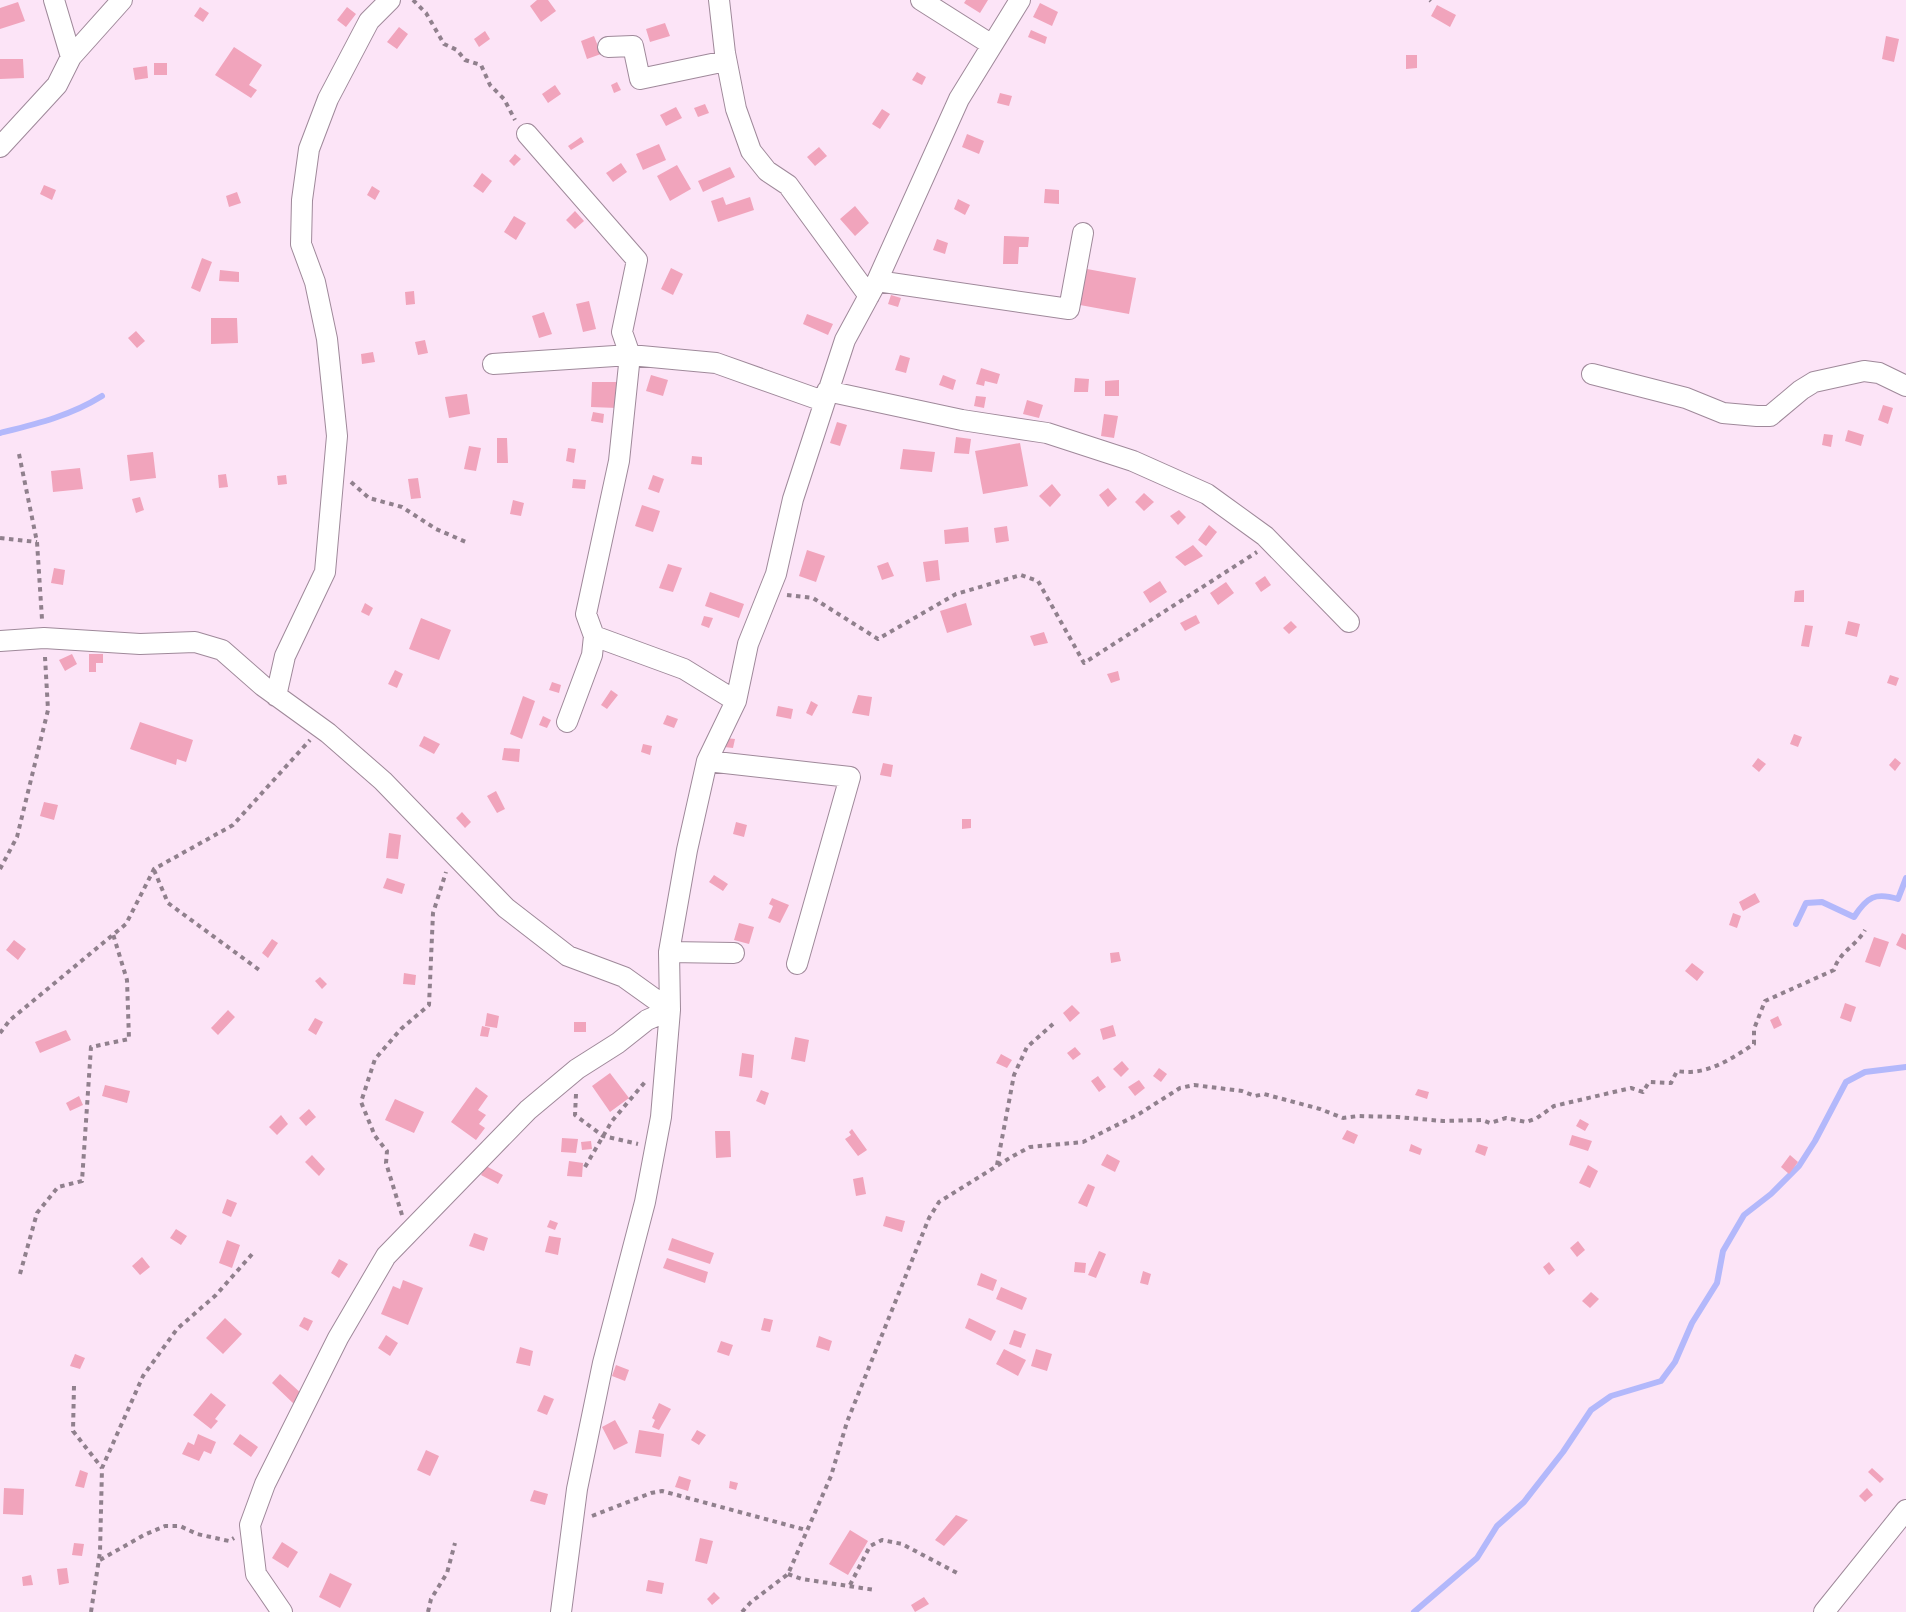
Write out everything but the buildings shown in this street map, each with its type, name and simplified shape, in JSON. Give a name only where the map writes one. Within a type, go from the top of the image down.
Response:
[{"type":"street","points":[[54,0],[71,57]]},
{"type":"street","points":[[0,147],[57,85],[71,57],[122,0]]},
{"type":"street","points":[[276,696],[285,656],[325,572],[336,453],[337,436],[327,339],[315,282],[301,244],[302,200],[309,149],[328,99],[369,21],[390,0]]},
{"type":"street","points":[[719,0],[726,62],[736,109],[751,151],[767,171],[788,185],[873,289],[1069,309],[1083,233]]},
{"type":"street","points":[[921,0],[992,45]]},
{"type":"street","points":[[561,1612],[577,1490],[603,1363],[621,1302],[661,1117],[670,1010],[669,952],[687,850],[707,760],[736,701],[748,644],[768,593],[825,396],[845,340],[873,289],[959,99],[1020,0]]},
{"type":"street","points":[[608,47],[633,46],[640,79],[726,62]]},
{"type":"street","points":[[527,134],[637,260],[622,332],[630,355],[619,461],[586,614],[594,636],[591,655],[567,722]]},
{"type":"street","points":[[493,364],[630,355],[716,363],[825,396],[1047,433],[1123,458],[1207,494],[1265,536],[1349,622]]},
{"type":"street","points":[[1592,374],[1686,398],[1723,413],[1757,416],[1770,416],[1814,382],[1864,371],[1879,373],[1906,386]]},
{"type":"street","points":[[594,636],[684,669],[736,701]]},
{"type":"street","points":[[0,641],[44,638],[140,644],[195,642],[222,650],[276,696],[328,733],[383,781],[506,908],[568,956],[624,977],[670,1010]]},
{"type":"street","points":[[707,760],[850,777],[797,964]]},
{"type":"street","points":[[669,952],[734,953]]},
{"type":"street","points":[[282,1612],[256,1574],[250,1525],[265,1484],[338,1338],[386,1256],[528,1110],[578,1069],[618,1043],[647,1020],[670,1010]]},
{"type":"street","points":[[1824,1612],[1906,1510]]},
{"type":"path","points":[[412,0],[426,13],[444,44],[457,50],[465,60],[481,65],[490,85],[504,99],[510,115],[527,134]]},
{"type":"path","points":[[336,453],[346,478],[369,498],[402,507],[436,530],[466,542]]},
{"type":"path","points":[[0,869],[17,837],[48,710],[37,542],[19,454]]},
{"type":"path","points":[[768,593],[813,598],[878,639],[956,594],[1021,575],[1038,581],[1084,663],[1256,553],[1265,536]]},
{"type":"path","points":[[0,538],[37,542]]},
{"type":"path","points":[[0,1034],[10,1020],[126,924],[154,869],[233,825],[307,741],[328,733]]},
{"type":"path","points":[[407,1233],[386,1162],[387,1151],[375,1136],[360,1102],[375,1059],[401,1029],[429,1005],[433,913],[454,853]]},
{"type":"path","points":[[154,869],[168,903],[261,972]]},
{"type":"path","points":[[742,1612],[751,1602],[788,1574],[831,1476],[847,1422],[929,1218],[939,1202],[997,1165],[1030,1147],[1083,1142],[1139,1114],[1180,1088],[1194,1085],[1242,1091],[1255,1096],[1264,1094],[1342,1118],[1397,1117],[1443,1122],[1482,1120],[1490,1123],[1506,1118],[1527,1122],[1554,1106],[1631,1088],[1643,1092],[1649,1083],[1671,1083],[1677,1071],[1700,1072],[1726,1063],[1754,1044],[1754,1029],[1765,1001],[1834,970],[1837,957],[1858,941],[1865,930]]},
{"type":"path","points":[[20,1274],[37,1213],[58,1187],[82,1181],[91,1047],[129,1039],[127,980],[113,934]]},
{"type":"path","points":[[997,1165],[1014,1075],[1027,1047],[1053,1024]]},
{"type":"path","points":[[585,1167],[603,1136],[665,1059]]},
{"type":"path","points":[[578,1069],[575,1115],[603,1136],[629,1141],[655,1151]]},
{"type":"path","points":[[91,1612],[99,1561],[102,1468],[143,1376],[177,1329],[216,1295],[254,1252]]},
{"type":"path","points":[[74,1386],[73,1431],[102,1468]]},
{"type":"path","points":[[573,1526],[597,1513],[651,1492],[662,1491],[806,1530]]},
{"type":"path","points":[[99,1561],[144,1535],[165,1526],[180,1526],[197,1534],[229,1541],[250,1525]]},
{"type":"path","points":[[850,1585],[870,1546],[882,1540],[902,1544],[959,1574]]},
{"type":"path","points":[[428,1612],[431,1599],[447,1573],[455,1543]]},
{"type":"path","points":[[788,1574],[802,1579],[875,1590]]},
{"type":"waterway","points":[[0,433],[65,414],[102,396]]},
{"type":"waterway","points":[[1796,924],[1806,903],[1822,902],[1854,917],[1872,898],[1883,896],[1898,899],[1906,878]]},
{"type":"waterway","points":[[1414,1612],[1477,1558],[1497,1526],[1524,1502],[1563,1452],[1591,1410],[1611,1396],[1661,1381],[1675,1362],[1692,1323],[1717,1283],[1723,1251],[1744,1215],[1771,1194],[1799,1166],[1846,1082],[1865,1072],[1906,1067]]}]
